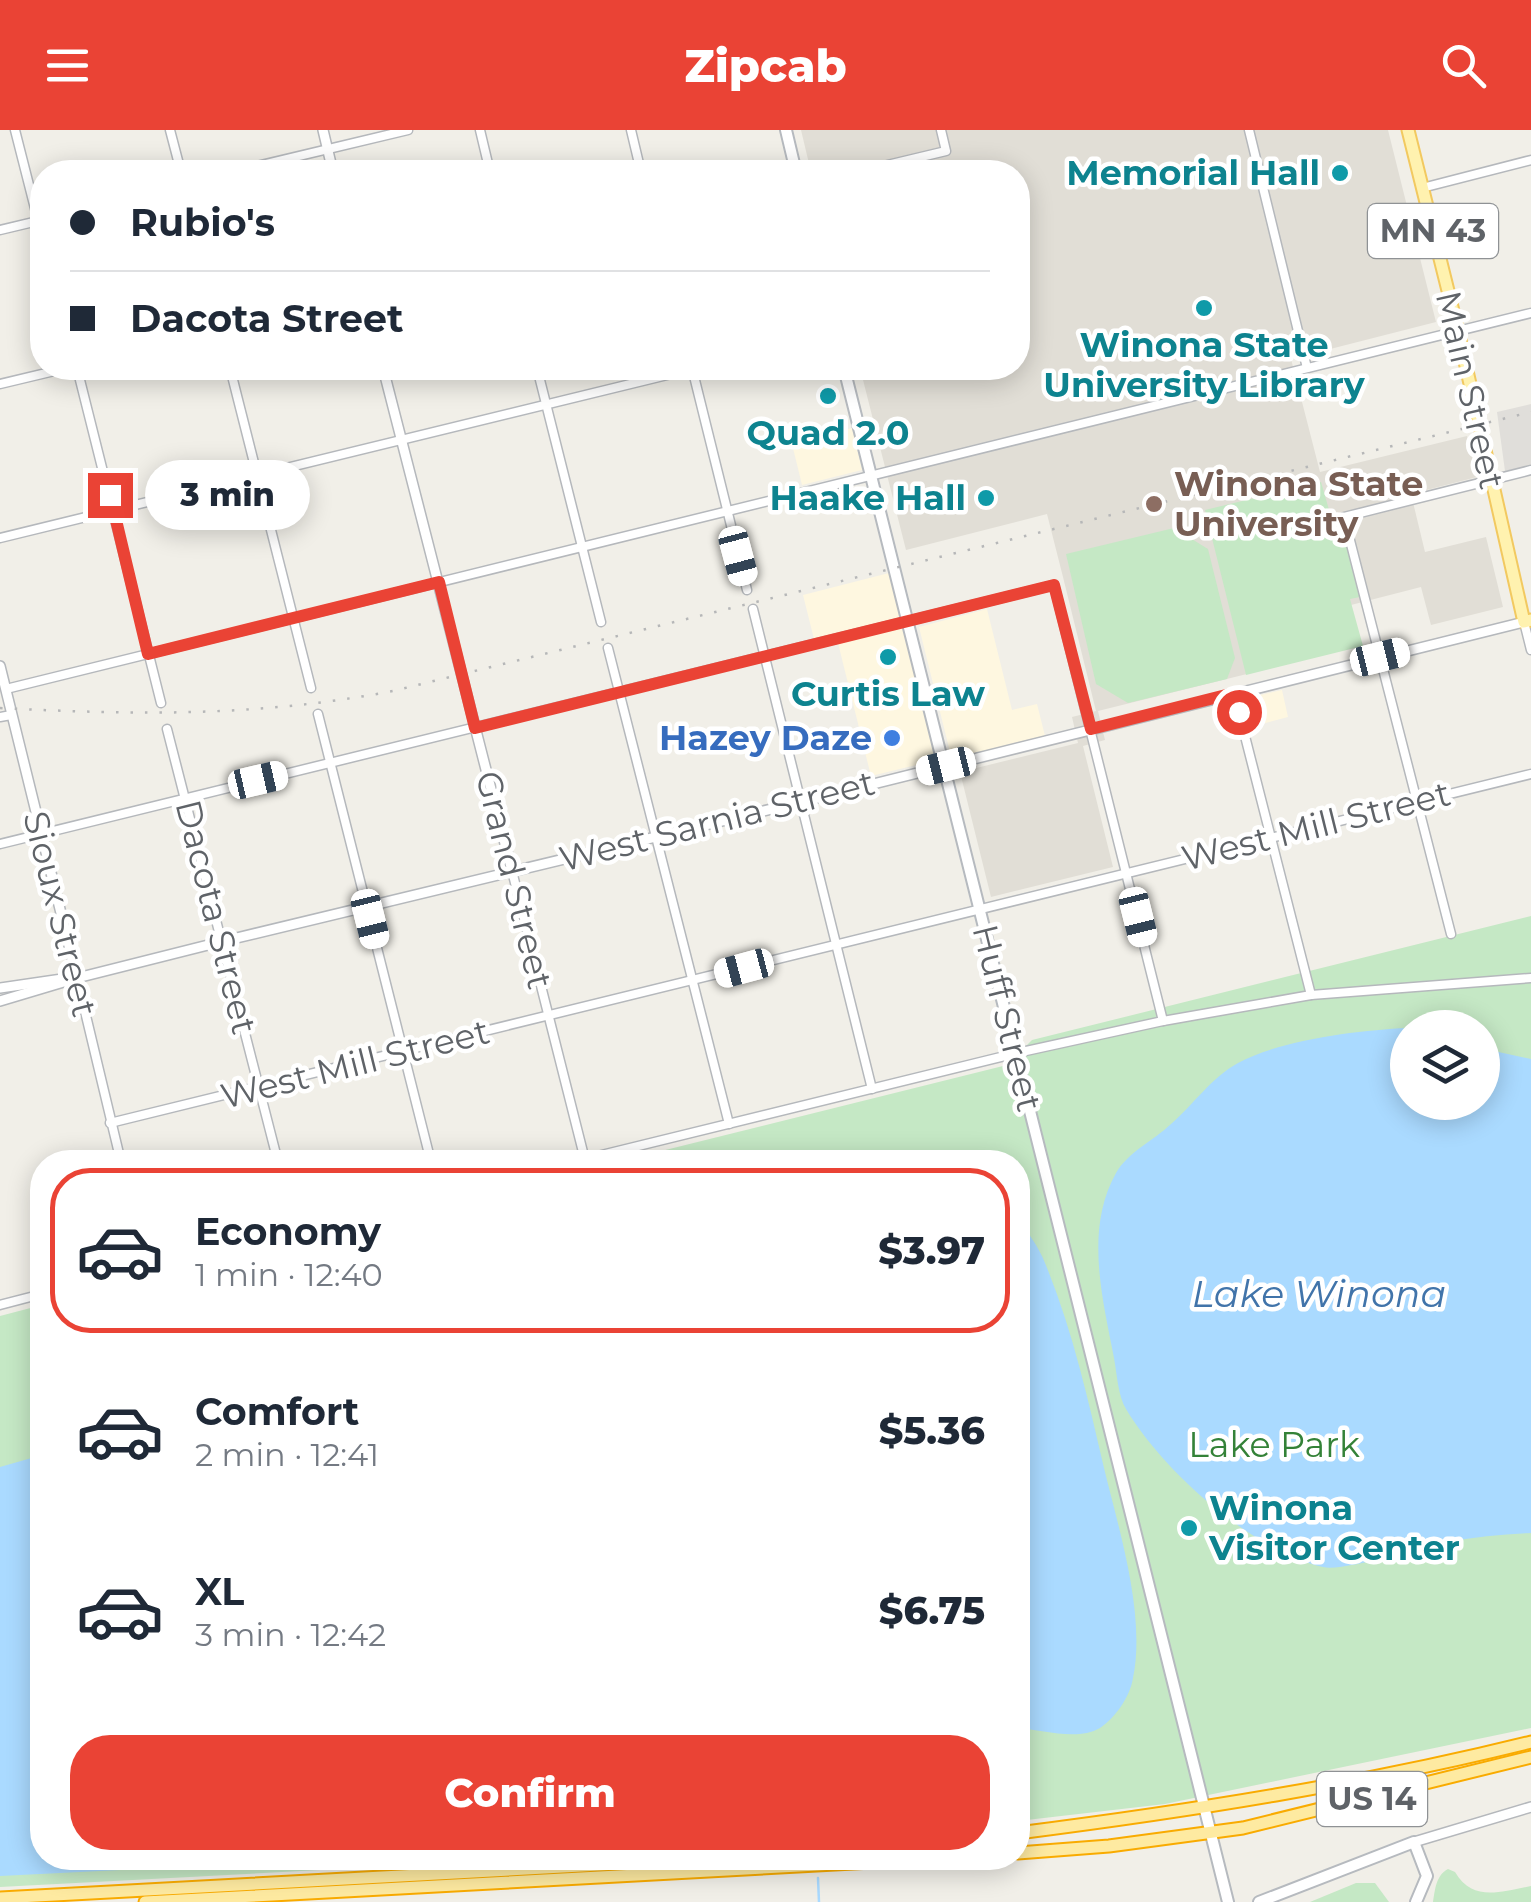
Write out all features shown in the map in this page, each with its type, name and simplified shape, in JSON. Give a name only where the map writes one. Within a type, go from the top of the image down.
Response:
[{"type":"highway","name":"US 14","points":[[1030,1832],[1206,1808],[1397,1773],[1531,1742]]},
{"type":"highway","name":"US 14","points":[[1030,1852],[1211,1834],[1340,1807],[1531,1757]]},
{"type":"highway","points":[[0,1898],[508,1870]]},
{"type":"highway","points":[[145,1902],[728,1870]]},
{"type":"main road","points":[[786,130],[793,160]]},
{"type":"main road","name":"Main Street","points":[[1408,130],[1490,479],[1528,621]]},
{"type":"main road","name":"Huff Street","points":[[847,380],[1228,1902]]},
{"type":"main road","points":[[1259,1902],[1414,1842],[1427,1876],[1416,1902]]},
{"type":"street","points":[[15,130],[30,184]]},
{"type":"street","points":[[170,130],[178,160]]},
{"type":"street","points":[[323,130],[330,160]]},
{"type":"street","points":[[284,160],[408,130]]},
{"type":"street","points":[[480,130],[487,160]]},
{"type":"street","points":[[631,130],[639,160]]},
{"type":"street","points":[[908,160],[946,151],[941,130]]},
{"type":"street","points":[[1249,130],[1307,368]]},
{"type":"street","points":[[1422,188],[1531,160]]},
{"type":"street","points":[[0,230],[30,222]]},
{"type":"street","points":[[6,689],[1531,313]]},
{"type":"street","points":[[0,384],[30,377]]},
{"type":"street","points":[[80,380],[161,703]]},
{"type":"street","points":[[233,380],[311,688]]},
{"type":"street","name":"Grand Street","points":[[385,380],[582,1150]]},
{"type":"street","points":[[540,380],[601,622]]},
{"type":"street","points":[[0,538],[643,380]]},
{"type":"street","points":[[697,380],[747,590]]},
{"type":"street","points":[[1451,934],[1344,517],[1531,470]]},
{"type":"street","points":[[0,844],[1054,585],[1163,1021]]},
{"type":"street","points":[[753,610],[872,1089]]},
{"type":"street","name":"Main Street","points":[[1528,621],[1531,650]]},
{"type":"street","name":"West Sarnia Street","points":[[0,1001],[224,941],[1528,621]]},
{"type":"street","points":[[608,648],[729,1124]]},
{"type":"street","name":"Sioux Street","points":[[0,666],[6,689],[5,716],[42,833],[117,1150]]},
{"type":"street","points":[[1234,693],[1311,995]]},
{"type":"street","points":[[318,714],[428,1150]]},
{"type":"street","name":"Dacota Street","points":[[167,729],[275,1150]]},
{"type":"street","name":"West Mill Street","points":[[110,1123],[1531,774]]},
{"type":"street","name":"West Sarnia Street","points":[[0,988],[77,978]]},
{"type":"street","points":[[625,1150],[1163,1021],[1311,995],[1531,978]]},
{"type":"street","points":[[0,1305],[30,1297]]},
{"type":"street","points":[[1414,1842],[1531,1808]]},
{"type":"shaded area","name":"Winona State University","points":[[801,130],[1388,130],[1436,322],[1291,359],[1320,472],[1467,436],[1477,477],[1411,494],[1425,552],[1486,537],[1503,607],[1431,625],[1421,587],[1351,605],[1360,646],[1098,711],[1105,740],[1083,746],[1113,867],[991,897],[960,772],[1078,743],[1072,717],[1096,711],[1063,577],[1047,514],[906,550],[863,380],[1030,380],[1030,160],[808,160]]},
{"type":"shaded area","points":[[1531,404],[1531,465],[1505,471],[1497,412]]},
{"type":"shaded area","points":[[852,428],[862,470],[802,485],[792,444]]},
{"type":"shaded area","points":[[889,573],[900,617],[814,639],[803,595]]},
{"type":"shaded area","points":[[987,609],[1012,710],[1037,704],[1045,736],[952,760],[919,627]]},
{"type":"shaded area","points":[[904,627],[937,760],[871,776],[838,643]]},
{"type":"shaded area","points":[[1282,690],[1288,717],[1247,728],[1239,700]]},
{"type":"green space","points":[[1321,482],[1334,527],[1343,526],[1360,597],[1350,599],[1363,646],[1246,675],[1205,510]]},
{"type":"green space","points":[[1174,528],[1208,549],[1235,658],[1227,679],[1128,703],[1096,684],[1066,554]]},
{"type":"green space","name":"Lake Park","points":[[1531,916],[1531,1728],[1165,1804],[1030,1820],[1030,1150],[665,1150],[1007,1065],[1032,1040]]},
{"type":"green space","points":[[30,1308],[30,1870],[322,1870],[0,1887],[0,1316]]},
{"type":"green space","points":[[1448,1869],[1479,1891],[1531,1886],[1531,1902],[1433,1902],[1439,1879]]},
{"type":"green space","points":[[1356,1883],[1375,1883],[1389,1902],[1310,1902]]},
{"type":"water","name":"Lake Winona","points":[[1390,1030],[1390,1120],[1500,1120],[1500,1052],[1531,1059],[1531,1533],[1458,1540],[1333,1568],[1296,1558],[1239,1526],[1185,1482],[1142,1433],[1119,1391],[1101,1289],[1098,1241],[1106,1195],[1121,1166],[1219,1076],[1255,1055],[1344,1034]]},
{"type":"water","points":[[1030,1237],[1055,1288],[1071,1338],[1123,1545],[1136,1627],[1133,1678],[1121,1706],[1100,1728],[1081,1734],[1030,1730]]},
{"type":"water","points":[[30,1458],[30,1870],[120,1870],[0,1876],[0,1467]]},
{"type":"waterway","points":[[818,1878],[819,1902]]},
{"type":"railway","points":[[0,708],[101,712],[245,710],[393,691],[1531,412]]},
{"type":"place","name":"Memorial Hall","points":[[1340,173]]},
{"type":"place","name":"Winona State University Library","points":[[1204,308]]},
{"type":"place","name":"Quad 2.0","points":[[828,396]]},
{"type":"place","name":"Haake Hall","points":[[986,498]]},
{"type":"place","name":"Winona State University","points":[[1154,504]]},
{"type":"place","name":"Curtis Law","points":[[888,657]]},
{"type":"place","name":"Hazey Daze","points":[[892,738]]},
{"type":"place","name":"Winona Visitor Center","points":[[1189,1528]]},
{"type":"route","points":[[110,495],[148,654],[439,582],[475,728],[1054,585],[1091,729],[1234,693],[1239,712]]}]
